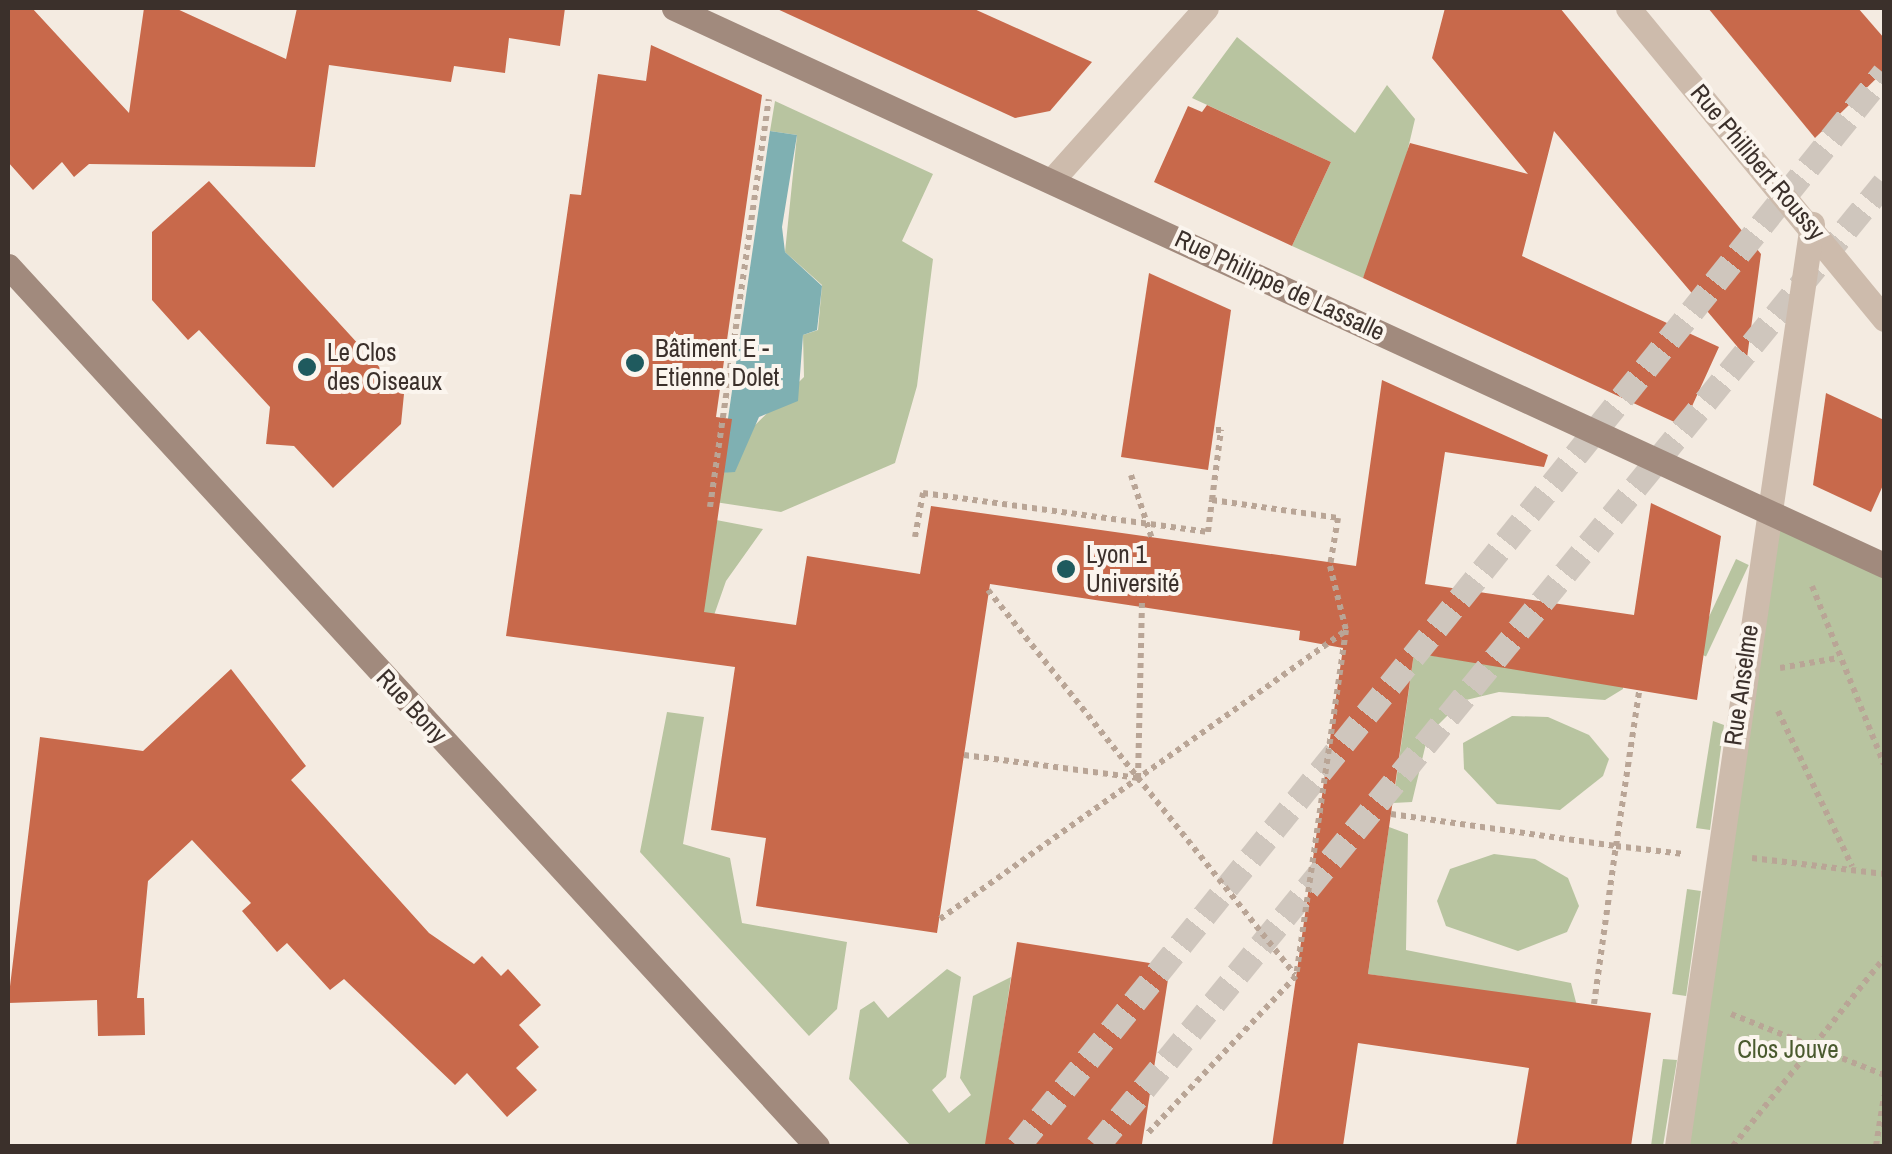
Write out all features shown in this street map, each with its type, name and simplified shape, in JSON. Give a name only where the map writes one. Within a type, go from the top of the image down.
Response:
[{"type":"street","name":"Rue Philippe de Lassalle","points":[[674,8],[1766,507],[1884,565]]},
{"type":"street","points":[[1052,180],[1206,8]]},
{"type":"street","name":"Rue Philibert Roussy","points":[[1628,8],[1812,224],[1884,320]]},
{"type":"street","name":"Rue Anselme","points":[[1676,1146],[1718,855],[1751,670],[1766,507],[1812,224]]},
{"type":"street","name":"Rue Bony","points":[[8,266],[817,1146]]},
{"type":"path","points":[[710,507],[769,99]]},
{"type":"path","points":[[915,536],[924,493],[1208,532],[1221,430],[1214,430]]},
{"type":"path","points":[[1131,475],[1154,525],[1152,539]]},
{"type":"path","points":[[1146,1136],[1296,976],[1346,630],[1330,566],[1338,518],[1212,500]]},
{"type":"path","points":[[1812,586],[1884,764]]},
{"type":"path","points":[[988,590],[1296,976]]},
{"type":"path","points":[[1138,778],[1142,600]]},
{"type":"path","points":[[940,920],[1346,630]]},
{"type":"path","points":[[1838,658],[1751,670],[1852,868]]},
{"type":"path","points":[[1594,1004],[1639,692]]},
{"type":"path","points":[[964,755],[1138,778]]},
{"type":"path","points":[[1391,814],[1616,846],[1884,874]]},
{"type":"path","points":[[1733,1146],[1818,1049],[1884,958]]},
{"type":"path","points":[[1698,1000],[1884,1075]]},
{"type":"path","points":[[1876,1146],[1884,1096]]},
{"type":"green space","points":[[1237,37],[1355,133],[1387,85],[1415,119],[1392,216],[1363,278],[1292,246],[1331,162],[1192,98]]},
{"type":"green space","points":[[775,101],[933,174],[902,241],[933,259],[917,386],[895,463],[781,512],[715,502],[720,473],[735,471],[746,434],[804,377],[803,335],[818,330],[822,285],[785,252],[797,135],[770,131]]},
{"type":"green space","name":"Clos Jouve","points":[[1768,509],[1884,563],[1884,1146],[1677,1146]]},
{"type":"green space","points":[[711,519],[763,529],[726,581],[699,658]]},
{"type":"green space","points":[[1736,559],[1749,565],[1706,656],[1693,651]]},
{"type":"green space","points":[[1414,653],[1623,684],[1623,689],[1605,700],[1499,692],[1462,701],[1428,735],[1412,802],[1393,803]]},
{"type":"green space","points":[[667,712],[704,717],[683,844],[730,858],[742,923],[847,942],[837,1009],[809,1036],[640,852]]},
{"type":"green space","points":[[1512,716],[1548,717],[1589,735],[1609,759],[1603,776],[1560,810],[1497,804],[1464,769],[1463,743]]},
{"type":"green space","points":[[1713,721],[1724,725],[1710,830],[1696,828]]},
{"type":"green space","points":[[1389,827],[1408,834],[1406,950],[1571,983],[1577,1006],[1368,974]]},
{"type":"green space","points":[[1494,854],[1535,859],[1568,878],[1579,906],[1567,932],[1518,951],[1446,926],[1437,901],[1450,869]]},
{"type":"green space","points":[[1687,889],[1701,891],[1686,996],[1672,994]]},
{"type":"green space","points":[[947,969],[961,977],[946,1077],[932,1090],[949,1113],[971,1095],[960,1078],[973,996],[1011,977],[986,1146],[911,1146],[849,1079],[860,1010],[874,1001],[888,1018]]},
{"type":"green space","points":[[1663,1059],[1677,1060],[1663,1146],[1651,1146]]},
{"type":"water","points":[[770,131],[797,135],[782,227],[785,252],[822,286],[817,330],[803,335],[798,401],[759,417],[735,472],[720,473]]},
{"type":"building","points":[[8,8],[32,8],[129,113],[144,8],[175,8],[286,59],[297,8],[565,8],[560,46],[509,38],[505,73],[454,66],[451,82],[329,65],[315,167],[89,164],[74,177],[62,162],[33,190],[8,162]]},
{"type":"building","points":[[775,8],[972,8],[1092,62],[1050,111],[1015,118]]},
{"type":"building","points":[[1445,8],[1560,8],[1761,254],[1747,358],[1554,131],[1522,256],[1719,347],[1683,426],[1363,278],[1410,143],[1528,174],[1432,58]]},
{"type":"building","points":[[1708,8],[1858,8],[1884,38],[1884,71],[1815,138]]},
{"type":"building","points":[[651,45],[762,95],[716,417],[732,419],[704,612],[796,625],[807,556],[920,574],[931,506],[1356,566],[1382,380],[1548,455],[1544,467],[1445,452],[1425,584],[1634,615],[1651,503],[1721,536],[1697,700],[1414,653],[1368,974],[1651,1013],[1631,1146],[1516,1146],[1529,1068],[1358,1043],[1343,1146],[1272,1146],[1343,648],[1299,640],[1300,631],[990,584],[937,933],[756,906],[766,838],[711,830],[735,667],[506,636],[570,194],[581,195],[598,74],[646,81]]},
{"type":"building","points":[[1207,105],[1331,162],[1292,246],[1154,182],[1188,106],[1202,112]]},
{"type":"building","name":"Le Clos des Oiseaux","points":[[209,181],[404,394],[401,424],[333,488],[294,446],[266,444],[270,407],[199,330],[188,340],[152,300],[152,232]]},
{"type":"building","points":[[1149,273],[1231,310],[1208,470],[1121,457]]},
{"type":"building","points":[[1826,393],[1884,420],[1884,483],[1871,512],[1813,485]]},
{"type":"building","points":[[231,669],[306,766],[291,780],[429,933],[474,964],[482,956],[501,976],[508,969],[541,1005],[519,1025],[539,1047],[516,1068],[537,1090],[507,1117],[467,1073],[455,1085],[344,979],[330,990],[287,943],[277,952],[242,911],[251,903],[192,840],[148,881],[137,998],[144,998],[145,1035],[98,1036],[97,1000],[8,1003],[40,737],[143,751]]},
{"type":"building","points":[[1017,942],[1170,966],[1142,1146],[985,1145]]},
{"type":"tunnel","points":[[1018,1146],[1884,73]]},
{"type":"tunnel","points":[[1097,1146],[1884,183]]},
{"type":"place","name":"Bâtiment E - Etienne Dolet","points":[[635,363]]},
{"type":"place","name":"Le Clos des Oiseaux","points":[[307,367]]},
{"type":"place","name":"Lyon 1 Université","points":[[1066,569]]}]
